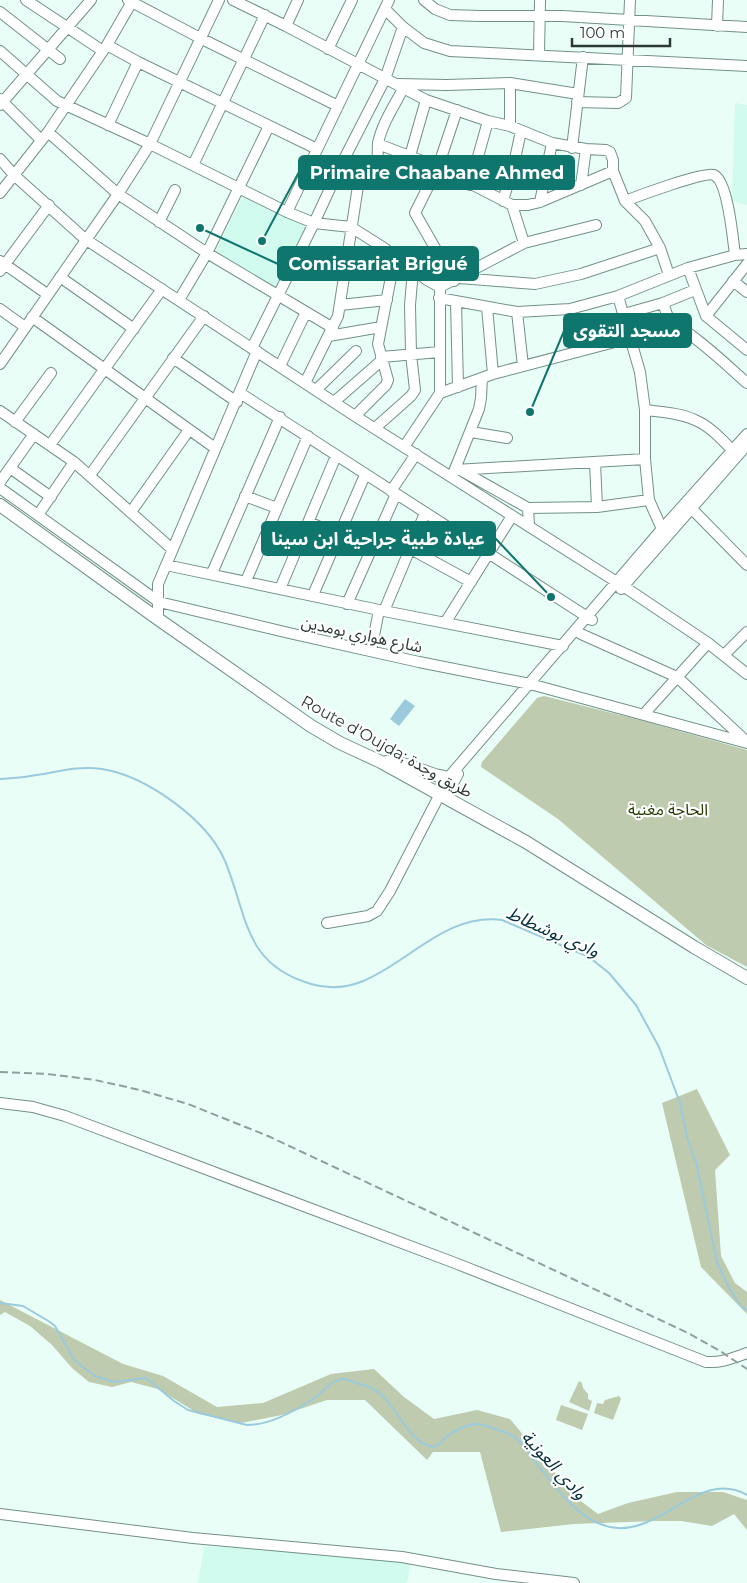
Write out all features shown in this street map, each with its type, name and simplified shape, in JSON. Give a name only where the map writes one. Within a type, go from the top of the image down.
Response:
[{"type":"main road","name":"Route d'Oujda; طريق وجدة","points":[[0,505],[311,726],[340,743],[381,762],[534,847],[713,959],[747,978]]},
{"type":"main road","points":[[381,762],[403,764],[451,778]]},
{"type":"street","points":[[26,0],[67,27],[105,48],[180,82],[316,149]]},
{"type":"street","points":[[1,359],[118,194],[150,144],[202,39],[219,0]]},
{"type":"street","points":[[232,0],[245,3],[265,16],[426,100],[488,121],[510,126],[552,143],[572,148],[606,150],[610,152],[613,160],[613,171],[625,201],[645,221],[660,248],[669,275]]},
{"type":"street","points":[[286,26],[298,0]]},
{"type":"street","points":[[328,49],[352,0]]},
{"type":"street","points":[[424,0],[436,9],[450,15],[540,16],[747,27]]},
{"type":"street","points":[[539,55],[540,0]]},
{"type":"street","points":[[394,84],[510,83],[578,98],[618,103],[626,98],[627,92],[630,0]]},
{"type":"street","points":[[717,26],[718,0]]},
{"type":"street","points":[[87,1],[49,50],[1,102],[118,194],[158,222],[306,312],[331,332],[381,326]]},
{"type":"street","points":[[0,194],[66,106],[105,48],[131,1],[202,39],[338,106]]},
{"type":"street","points":[[387,4],[403,27],[424,43],[450,51],[747,66]]},
{"type":"street","points":[[287,212],[387,4]]},
{"type":"street","points":[[0,12],[60,59]]},
{"type":"street","points":[[192,166],[265,16]]},
{"type":"street","points":[[340,167],[360,173],[370,173],[377,164],[378,144],[394,84],[403,27]]},
{"type":"street","points":[[0,51],[50,96],[66,106],[150,144],[287,212],[314,223],[350,227],[440,287]]},
{"type":"street","points":[[572,148],[583,57]]},
{"type":"street","points":[[108,124],[138,62]]},
{"type":"street","points":[[510,83],[510,126]]},
{"type":"street","points":[[158,619],[158,584],[238,397],[255,350],[278,296],[340,167],[394,84]]},
{"type":"street","points":[[410,156],[426,100]]},
{"type":"street","points":[[457,110],[438,167],[415,213],[457,279]]},
{"type":"street","points":[[470,185],[488,121]]},
{"type":"street","points":[[179,300],[207,253],[269,126]]},
{"type":"street","points":[[521,131],[508,203],[524,243]]},
{"type":"street","points":[[540,202],[552,143]]},
{"type":"street","points":[[378,144],[438,167],[508,203],[528,205],[540,202],[613,171]]},
{"type":"street","points":[[581,184],[586,150]]},
{"type":"street","points":[[0,159],[14,175],[85,239],[416,454],[528,508],[597,507],[649,500]]},
{"type":"street","points":[[305,383],[338,316],[350,227],[360,173]]},
{"type":"street","points":[[625,201],[695,177],[712,174],[716,176],[721,184],[726,200],[733,233],[735,255]]},
{"type":"street","points":[[158,222],[175,190]]},
{"type":"street","points":[[47,294],[1,266],[49,205]]},
{"type":"street","points":[[440,287],[524,243],[596,225]]},
{"type":"street","points":[[457,279],[535,284],[581,274],[660,248]]},
{"type":"street","points":[[439,298],[516,312],[570,309],[618,296],[688,268],[735,255],[747,254]]},
{"type":"street","points":[[355,416],[388,382],[378,344],[396,257]]},
{"type":"street","points":[[706,316],[747,264]]},
{"type":"street","points":[[688,268],[706,316],[747,350]]},
{"type":"street","points":[[375,428],[411,396],[415,390],[411,354],[410,305],[412,270]]},
{"type":"street","points":[[60,277],[134,329]]},
{"type":"street","points":[[733,281],[747,292]]},
{"type":"street","points":[[404,447],[440,393],[440,287]]},
{"type":"street","points":[[50,445],[162,289]]},
{"type":"street","points":[[624,314],[663,303],[695,290]]},
{"type":"street","points":[[618,296],[640,372],[645,410],[645,458],[649,500],[665,532]]},
{"type":"street","points":[[340,305],[387,300]]},
{"type":"street","points":[[456,301],[458,387]]},
{"type":"street","points":[[663,303],[670,323]]},
{"type":"street","points":[[487,307],[493,374]]},
{"type":"street","points":[[0,309],[25,327]]},
{"type":"street","points":[[280,366],[306,312]]},
{"type":"street","points":[[516,312],[523,366]]},
{"type":"street","points":[[90,475],[144,397],[204,316]]},
{"type":"street","points":[[32,317],[215,448]]},
{"type":"street","points":[[440,393],[493,374],[630,338],[670,323],[688,333],[747,383]]},
{"type":"street","points":[[316,390],[356,351]]},
{"type":"street","points":[[334,402],[381,358],[440,352]]},
{"type":"street","points":[[174,358],[238,397],[280,418],[336,456],[590,618]]},
{"type":"street","points":[[15,422],[51,373]]},
{"type":"street","points":[[456,472],[482,398],[482,378]]},
{"type":"street","points":[[645,410],[671,413],[695,420],[707,426],[735,453]]},
{"type":"street","points":[[0,411],[74,462],[172,549]]},
{"type":"street","points":[[212,574],[280,418]]},
{"type":"street","points":[[131,512],[188,430]]},
{"type":"street","points":[[471,432],[507,438]]},
{"type":"street","points":[[0,482],[34,434]]},
{"type":"street","points":[[665,532],[691,508],[735,453],[747,434]]},
{"type":"street","points":[[246,582],[308,436]]},
{"type":"street","points":[[533,685],[562,646],[590,618],[735,453],[747,445]]},
{"type":"street","points":[[347,604],[394,493],[416,454]]},
{"type":"street","points":[[280,589],[336,456]]},
{"type":"street","points":[[456,472],[645,458]]},
{"type":"street","points":[[38,515],[74,462]]},
{"type":"street","points":[[595,462],[597,507]]},
{"type":"street","points":[[10,468],[51,496]]},
{"type":"street","points":[[456,472],[512,516],[620,584],[708,643],[747,674]]},
{"type":"street","points":[[313,595],[365,474]]},
{"type":"street","name":"شارع هواري بومدين","points":[[0,488],[159,602],[289,633],[533,685],[747,743]]},
{"type":"street","points":[[245,496],[277,508]]},
{"type":"street","points":[[528,508],[529,526]]},
{"type":"street","points":[[691,508],[746,562]]},
{"type":"street","points":[[371,651],[381,611],[425,513]]},
{"type":"street","points":[[445,623],[512,516]]},
{"type":"street","points":[[309,522],[339,536]]},
{"type":"street","points":[[409,548],[471,582]]},
{"type":"street","points":[[166,565],[381,611],[562,646]]},
{"type":"street","points":[[144,592],[158,584]]},
{"type":"street","points":[[327,922],[361,918],[377,911],[390,891],[451,778],[465,765],[533,685],[581,634],[590,618]]},
{"type":"street","points":[[724,655],[747,632]]},
{"type":"street","points":[[581,634],[677,677],[747,743]]},
{"type":"street","points":[[644,714],[708,643]]},
{"type":"street","points":[[0,1103],[33,1107],[65,1116],[455,1263],[706,1362],[719,1363],[747,1353]]},
{"type":"street","points":[[0,1514],[154,1534],[402,1557],[496,1574],[574,1583]]},
{"type":"shaded area","points":[[735,103],[747,105],[747,205],[732,201]]},
{"type":"shaded area","points":[[243,195],[310,229],[280,294],[214,254]]},
{"type":"shaded area","points":[[204,1547],[247,1547],[411,1562],[407,1583],[198,1583]]},
{"type":"green space","name":"الحاجة مغنية","points":[[544,696],[747,750],[747,967],[706,945],[558,819],[481,767],[482,762],[537,698]]},
{"type":"green space","points":[[697,1089],[730,1155],[715,1170],[721,1256],[735,1283],[747,1292],[747,1314],[701,1267],[662,1103]]},
{"type":"green space","points":[[0,1300],[123,1364],[163,1376],[217,1407],[263,1403],[331,1374],[374,1369],[404,1397],[434,1419],[477,1410],[510,1419],[574,1496],[598,1514],[628,1503],[677,1492],[723,1492],[747,1500],[747,1530],[734,1514],[712,1526],[681,1521],[655,1521],[574,1524],[501,1532],[480,1452],[433,1452],[427,1460],[365,1400],[327,1400],[282,1415],[241,1423],[199,1414],[158,1389],[131,1382],[112,1387],[89,1382],[72,1368],[52,1345],[30,1326],[5,1312],[0,1315]]},
{"type":"green space","points":[[579,1381],[588,1394],[588,1399],[592,1401],[589,1411],[569,1402]]},
{"type":"green space","points":[[619,1396],[621,1399],[613,1420],[594,1413],[597,1403],[603,1404],[605,1400]]},
{"type":"green space","points":[[561,1405],[588,1414],[582,1430],[556,1420]]},
{"type":"water","points":[[405,699],[415,706],[399,726],[390,719]]},
{"type":"waterway","name":"وادي بوشطاط","points":[[0,779],[93,768],[119,773],[156,790],[190,815],[216,845],[233,881],[251,936],[260,951],[272,964],[289,975],[311,984],[337,987],[361,982],[383,971],[450,929],[475,921],[502,920],[589,957],[609,973],[636,1005],[659,1047],[680,1103],[688,1141],[696,1162],[717,1262],[728,1286],[740,1305],[747,1311]]},
{"type":"waterway","name":"وادي العونية","points":[[0,1303],[23,1306],[50,1322],[55,1326],[75,1361],[95,1376],[114,1382],[146,1378],[188,1410],[247,1425],[264,1423],[290,1412],[313,1399],[332,1383],[340,1379],[368,1386],[379,1393],[419,1441],[428,1446],[437,1446],[453,1432],[465,1427],[473,1424],[484,1425],[518,1440],[558,1490],[576,1509],[598,1523],[610,1527],[628,1528],[646,1523],[696,1496],[712,1490],[729,1489],[747,1495]]},
{"type":"railway","points":[[0,1072],[47,1074],[95,1080],[140,1090],[188,1104],[268,1136],[688,1333],[747,1369]]},
{"type":"place","name":"Comissariat Brigué","points":[[200,228]]},
{"type":"place","name":"Primaire Chaabane Ahmed","points":[[262,241]]},
{"type":"place","name":"مسجد التقوى","points":[[530,412]]},
{"type":"place","name":"عيادة طبية جراحية ابن سينا","points":[[551,597]]}]
